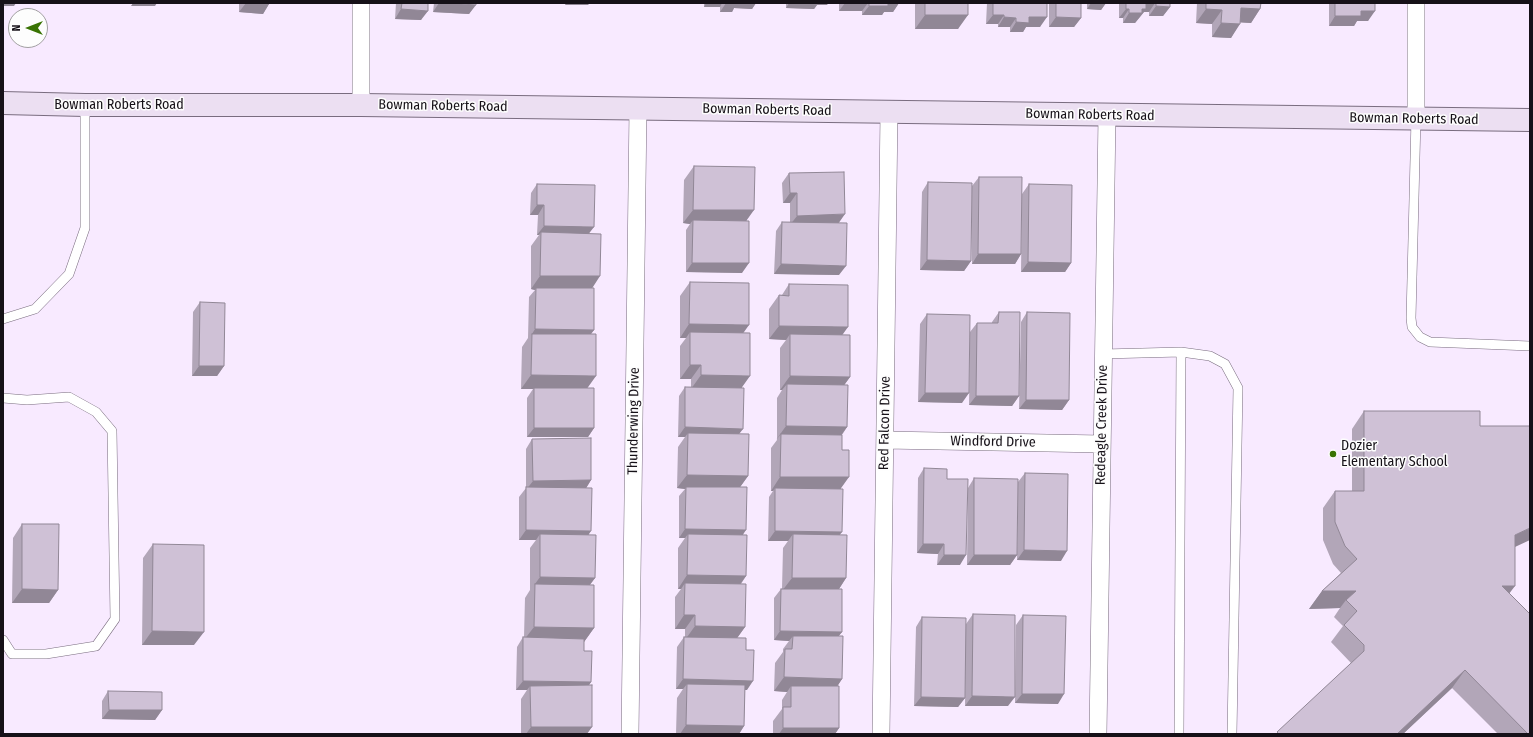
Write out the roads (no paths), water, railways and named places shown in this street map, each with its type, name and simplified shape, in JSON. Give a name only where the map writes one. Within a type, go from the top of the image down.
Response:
[{"type":"street","points":[[361,3],[361,105]]},
{"type":"street","points":[[1416,3],[1416,118]]},
{"type":"street","name":"Bowman Roberts Road","points":[[3,104],[361,105],[1530,120]]},
{"type":"street","name":"Thunderwing Drive","points":[[630,734],[638,108]]},
{"type":"street","name":"Red Falcon Drive","points":[[881,734],[889,112]]},
{"type":"street","name":"Redeagle Creek Drive","points":[[1098,734],[1107,115]]},
{"type":"street","name":"Windford Drive","points":[[885,440],[1102,444]]},
{"type":"lane","points":[[3,319],[35,309],[69,274],[85,228],[85,105]]},
{"type":"lane","points":[[1416,118],[1411,310],[1412,327],[1420,337],[1430,342],[1530,346]]},
{"type":"lane","points":[[1179,734],[1181,352]]},
{"type":"lane","points":[[1103,354],[1181,352],[1210,356],[1225,364],[1238,388],[1232,734]]},
{"type":"lane","points":[[3,398],[27,400],[69,397],[96,412],[112,431],[115,619],[96,646],[46,654],[12,654],[3,640]]},
{"type":"place","name":"Dozier Elementary School","points":[[1333,454]]}]
